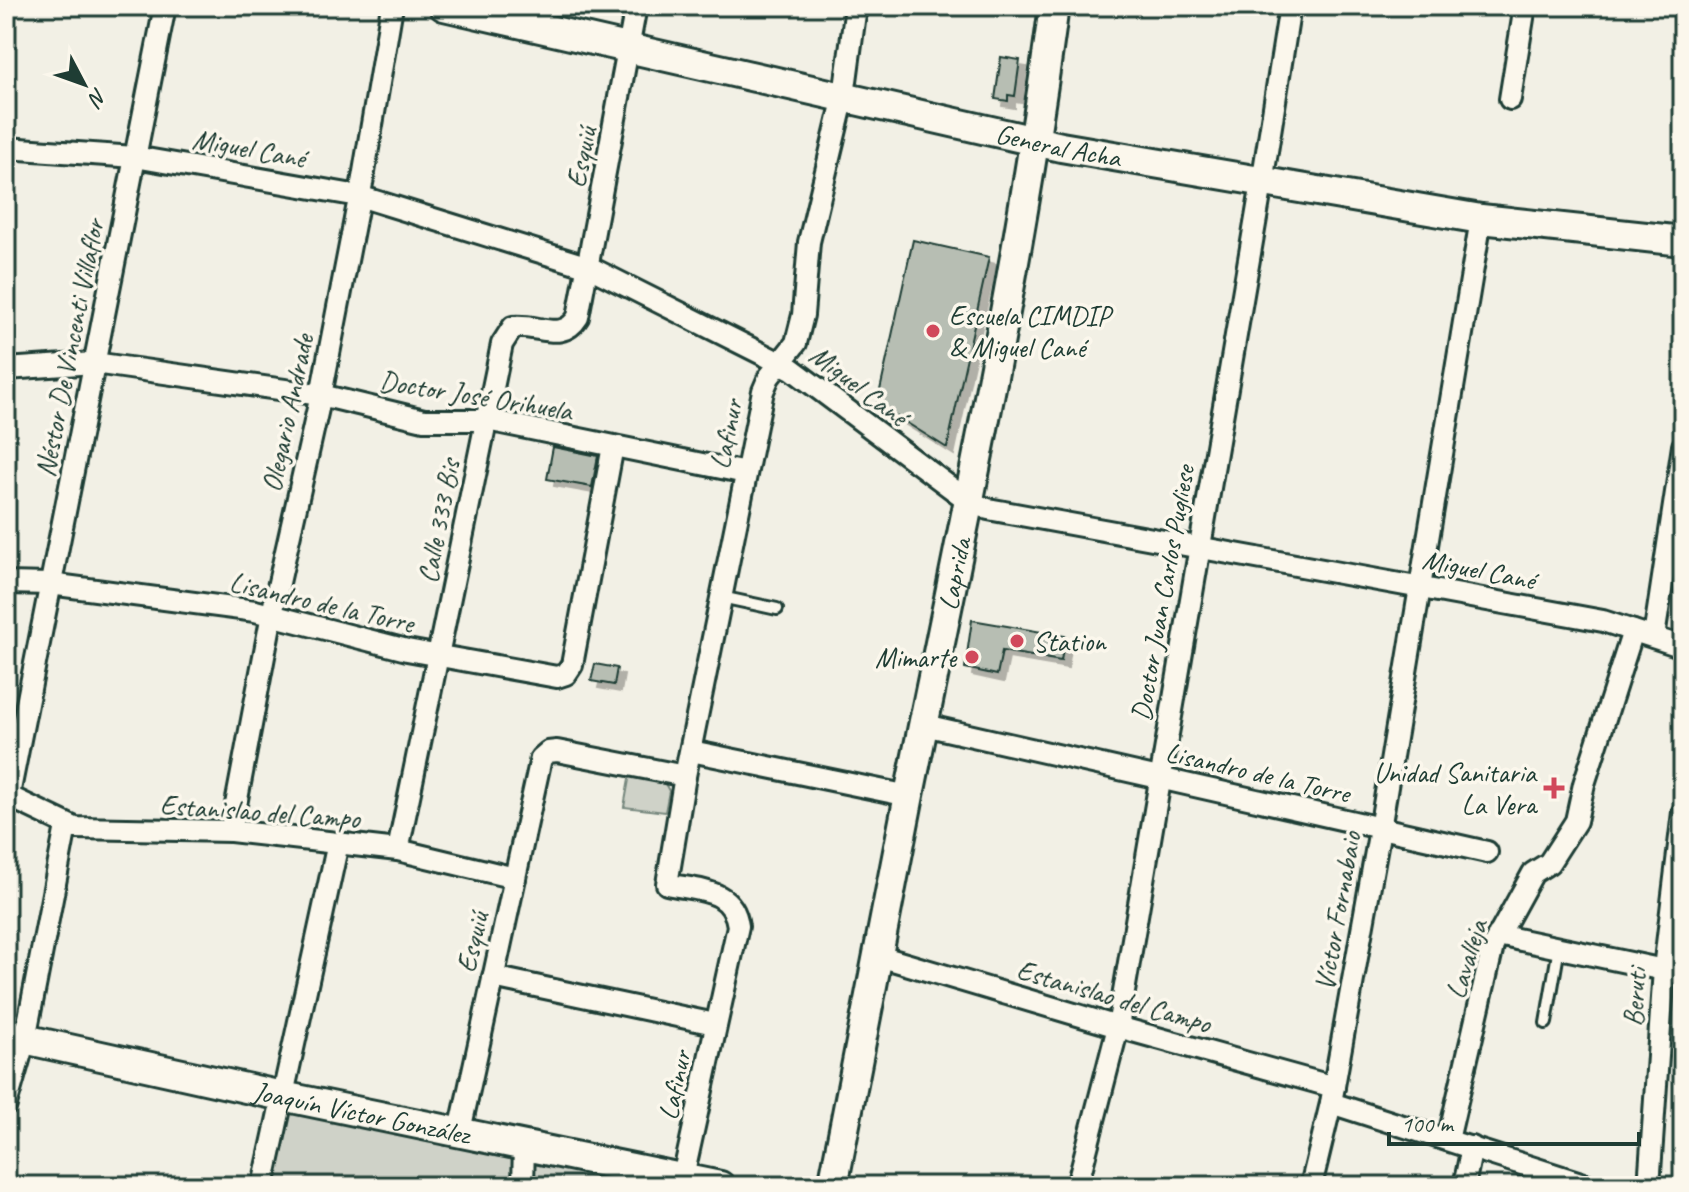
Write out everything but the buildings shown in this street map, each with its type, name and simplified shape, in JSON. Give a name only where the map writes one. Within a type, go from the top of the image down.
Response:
[{"type":"street","name":"Néstor De Vincenti Villaflor","points":[[7,795],[165,6]]},
{"type":"street","name":"Olegario Andrade","points":[[231,831],[272,614],[321,395],[392,6]]},
{"type":"street","name":"General Acha","points":[[444,6],[1036,142],[1481,219],[1683,241]]},
{"type":"street","name":"Esquiú","points":[[502,344],[513,327],[563,332],[570,329],[578,317],[636,6]]},
{"type":"street","name":"Lafinur","points":[[683,1177],[738,926],[736,911],[728,900],[719,895],[665,884],[763,391],[769,377],[796,343],[803,315],[809,242],[844,96],[856,6]]},
{"type":"street","name":"Laprida","points":[[833,1186],[970,502],[1036,142],[1054,6]]},
{"type":"street","name":"Doctor Juan Carlos Pugliese","points":[[1077,1186],[1118,1027],[1290,6]]},
{"type":"street","points":[[1510,99],[1525,6]]},
{"type":"street","name":"Miguel Cané","points":[[6,148],[135,157],[359,196],[589,267],[781,362],[970,502],[988,509],[1603,621],[1683,647]]},
{"type":"street","name":"Víctor Fornabaio","points":[[1311,1186],[1332,1095],[1380,829],[1481,219]]},
{"type":"street","name":"Calle 333 Bis","points":[[398,850],[502,344]]},
{"type":"street","name":"Doctor José Orihuela","points":[[6,369],[94,363],[321,395],[424,420],[487,420],[746,473]]},
{"type":"street","name":"Lisandro de la Torre","points":[[6,583],[50,584],[272,614],[440,656],[557,677],[566,674],[572,665],[613,446]]},
{"type":"street","points":[[1654,637],[1683,446]]},
{"type":"street","name":"Lavalleja","points":[[1448,1140],[1498,935],[1533,873],[1549,863],[1576,821],[1584,784],[1633,631]]},
{"type":"street","name":"Lisandro de la Torre","points":[[924,725],[1487,852]]},
{"type":"street","name":"Esquiú","points":[[460,1131],[541,758],[548,752],[557,751],[685,776]]},
{"type":"street","points":[[691,751],[909,796]]},
{"type":"street","name":"Estanislao del Campo","points":[[7,795],[66,826],[231,831],[338,843],[398,850],[515,878]]},
{"type":"street","name":"Beruti","points":[[1649,1186],[1673,972],[1683,812]]},
{"type":"street","points":[[6,1105],[15,1037],[66,826]]},
{"type":"street","points":[[263,1186],[338,843]]},
{"type":"street","points":[[1498,935],[1673,972]]},
{"type":"street","name":"Estanislao del Campo","points":[[879,956],[1332,1095],[1448,1140],[1590,1186]]},
{"type":"street","points":[[493,977],[715,1024]]},
{"type":"street","name":"Joaquín Víctor González","points":[[15,1037],[282,1096],[720,1186]]},
{"type":"street","points":[[523,1186],[524,1144]]},
{"type":"street","points":[[1464,1186],[1472,1147]]},
{"type":"lane","points":[[721,597],[777,609]]},
{"type":"lane","points":[[1546,1023],[1559,947]]},
{"type":"shaded area","points":[[630,774],[663,780],[669,791],[665,812],[624,807]]},
{"type":"shaded area","points":[[289,1102],[641,1175],[638,1186],[272,1186]]},
{"type":"place","name":"Escuela CIMDIP & Miguel Cané","points":[[933,331]]},
{"type":"place","name":"Station","points":[[1017,641]]},
{"type":"place","name":"Mimarte","points":[[972,657]]},
{"type":"place","name":"Unidad Sanitaria La Vera","points":[[1554,788]]}]
